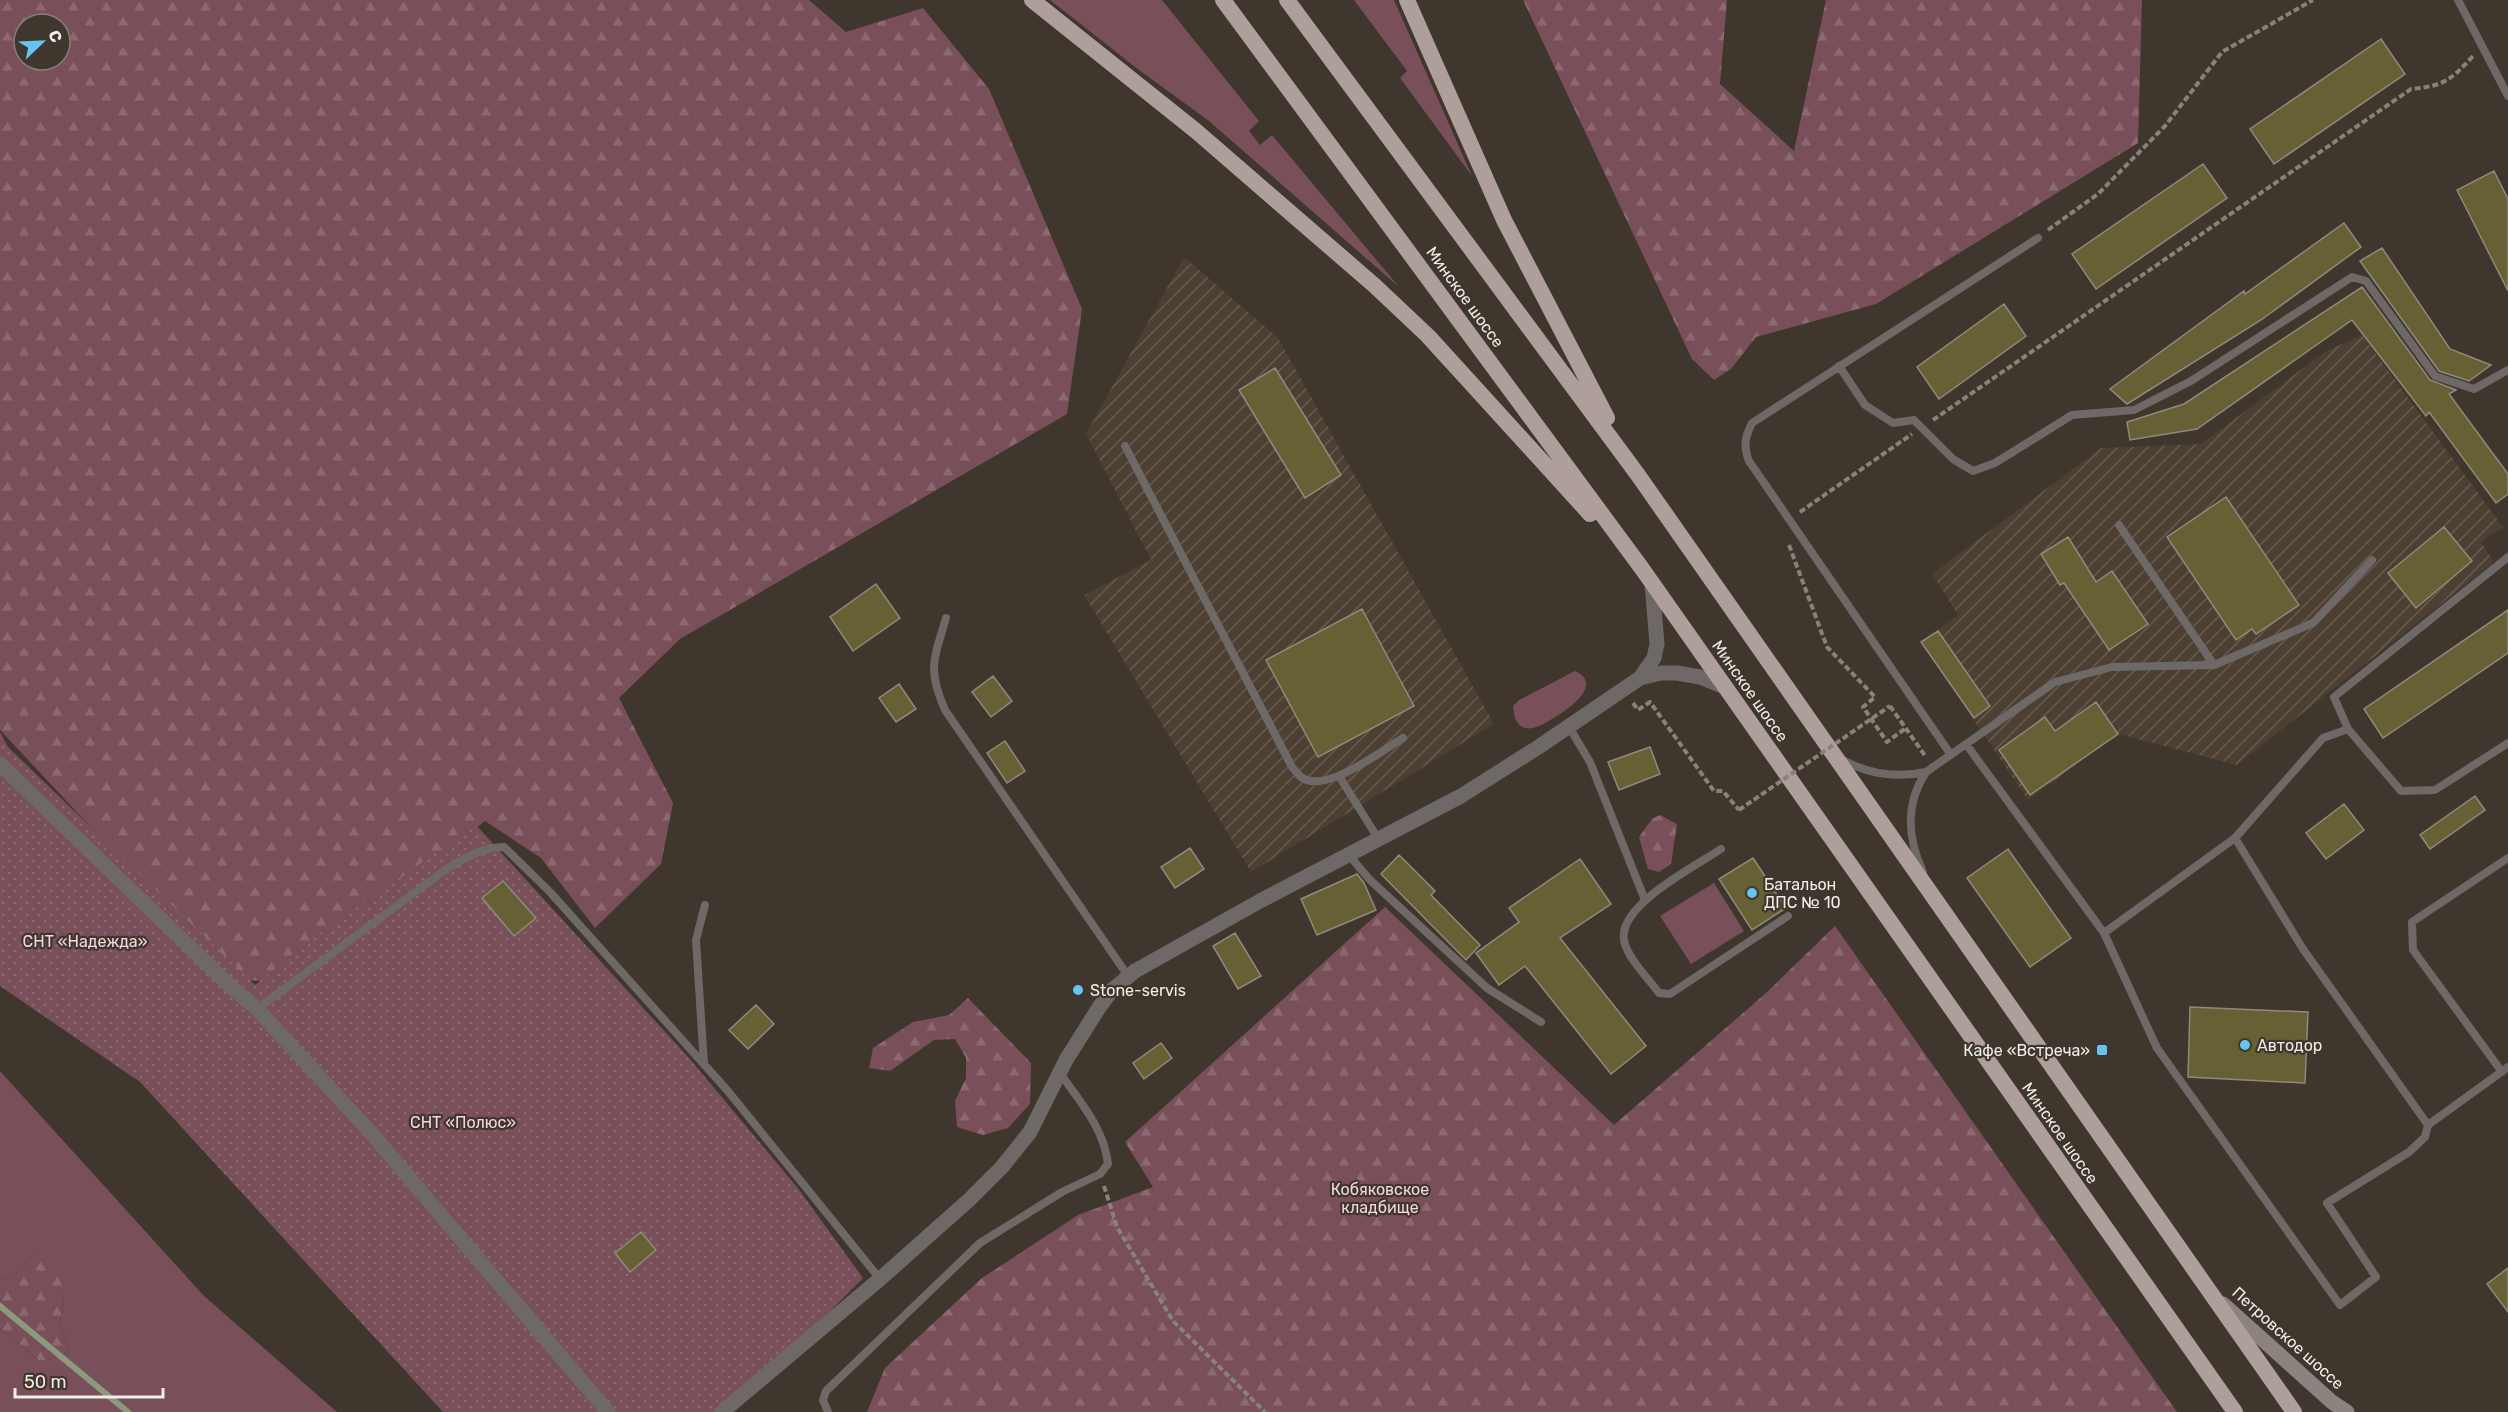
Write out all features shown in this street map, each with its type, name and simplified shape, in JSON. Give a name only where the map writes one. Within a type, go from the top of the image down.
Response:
[{"type":"highway","points":[[1032,0],[1196,131],[1383,293],[1428,336],[1501,419],[1648,577]]},
{"type":"highway","name":"Минское шоссе","points":[[1223,0],[1648,577],[2235,1412]]},
{"type":"highway","name":"Минское шоссе","points":[[1287,0],[1638,475],[2294,1412]]},
{"type":"highway","points":[[1407,0],[1504,220],[1570,350],[1638,475]]},
{"type":"main road","name":"Петровское шоссе","points":[[2207,1290],[2332,1402],[2347,1412]]},
{"type":"street","points":[[722,1412],[880,1279],[970,1199],[1002,1167],[1030,1132],[1060,1073],[1098,1009],[1111,991],[1128,976],[1170,950],[1461,796],[1569,727],[1640,678],[1655,654],[1658,638],[1648,577]]},
{"type":"street","points":[[1640,678],[1677,673],[1700,677],[1725,687]]},
{"type":"street","points":[[0,764],[228,984],[257,1009],[372,1134],[608,1412]]},
{"type":"lane","points":[[2458,0],[2508,96]]},
{"type":"lane","points":[[1951,755],[1762,481],[1745,450],[1746,435],[1752,423],[2038,238]]},
{"type":"lane","points":[[1839,366],[1865,405],[1893,423],[1914,420],[1953,459],[1973,471],[1995,463],[2072,415],[2134,410],[2191,381],[2352,277],[2366,280],[2435,376],[2474,389],[2508,370]]},
{"type":"lane","points":[[1125,446],[1292,767],[1302,778],[1318,782],[1340,776],[1403,738]]},
{"type":"lane","points":[[2119,525],[2214,665]]},
{"type":"lane","points":[[2508,557],[2334,697],[2348,729],[2401,791],[2435,790],[2508,743]]},
{"type":"lane","points":[[1942,910],[1922,868],[1910,828],[1914,793],[1930,770],[2055,682],[2112,667],[2214,665],[2313,623],[2372,560]]},
{"type":"lane","points":[[946,618],[933,662],[933,677],[945,710],[1128,976]]},
{"type":"lane","points":[[1569,727],[1590,762],[1645,900]]},
{"type":"lane","points":[[2104,933],[2235,838],[2324,738],[2348,729]]},
{"type":"lane","points":[[1966,744],[2104,933],[2157,1047],[2340,1305],[2376,1277],[2327,1203],[2409,1152],[2425,1137],[2428,1125],[2505,1069],[2413,950],[2412,922],[2508,858]]},
{"type":"lane","points":[[1834,754],[1857,767],[1883,775],[1901,776],[1930,770]]},
{"type":"lane","points":[[1340,776],[1379,840]]},
{"type":"lane","points":[[2235,838],[2303,949],[2428,1125]]},
{"type":"lane","points":[[257,1009],[445,870],[472,853],[489,847],[504,847],[550,892],[704,1064],[880,1279]]},
{"type":"lane","points":[[1721,849],[1645,900],[1631,914],[1626,925],[1624,942],[1659,993],[1670,994],[1788,916]]},
{"type":"lane","points":[[1349,855],[1369,879],[1487,988],[1541,1023]]},
{"type":"lane","points":[[704,1064],[696,940],[705,905]]},
{"type":"lane","points":[[828,1412],[823,1400],[826,1391],[973,1249],[1062,1192],[1100,1174],[1108,1164],[1106,1148],[1097,1126],[1060,1073]]},
{"type":"path","points":[[2038,238],[2098,194],[2165,126],[2222,52],[2313,0]]},
{"type":"path","points":[[1797,514],[2411,89],[2437,87],[2457,74],[2481,47]]},
{"type":"path","points":[[1785,536],[1827,647],[1875,697],[1863,707],[1887,742],[1906,728]]},
{"type":"path","points":[[1630,698],[1638,710],[1650,702],[1714,791],[1724,791],[1739,810],[1890,706],[1906,728],[1930,770]]},
{"type":"path","points":[[1100,1174],[1117,1227],[1173,1321],[1265,1412]]},
{"type":"shaded area","points":[[1184,257],[1278,338],[1494,724],[1251,872],[1084,595],[1151,560],[1086,434]]},
{"type":"shaded area","points":[[2362,335],[2503,527],[2481,542],[2494,562],[2237,765],[2118,734],[2028,800],[1921,642],[1958,615],[1932,574],[2101,448],[2201,444],[2326,351]]},
{"type":"green space","points":[[0,0],[809,0],[846,32],[923,8],[989,89],[1082,309],[1067,414],[680,639],[619,698],[673,803],[661,864],[595,928],[541,858],[485,821],[279,981],[234,980],[0,730]]},
{"type":"green space","points":[[1050,0],[1162,0],[1259,121],[1249,131],[1260,145],[1272,135],[1399,287],[1209,121],[1139,70]]},
{"type":"green space","points":[[1354,0],[1394,0],[1472,176],[1400,78],[1407,71]]},
{"type":"green space","points":[[1523,0],[1727,0],[1720,84],[1794,151],[1826,0],[2142,0],[2138,143],[1876,304],[1756,337],[1731,369],[1714,380],[1692,359]]},
{"type":"green space","points":[[1575,671],[1583,676],[1586,683],[1581,696],[1575,702],[1534,728],[1522,727],[1518,723],[1513,706],[1519,700]]},
{"type":"green space","name":"СНТ «Полюс»","points":[[0,732],[8,747],[255,985],[302,946],[476,825],[689,1058],[797,1187],[863,1278],[730,1412],[443,1412],[140,1082],[0,986]]},
{"type":"green space","points":[[1660,815],[1677,824],[1671,864],[1659,872],[1648,869],[1639,837],[1652,819]]},
{"type":"green space","points":[[1714,883],[1744,931],[1691,964],[1660,916]]},
{"type":"green space","name":"Кобяковское кладбище","points":[[1385,907],[1614,1125],[1766,993],[1835,926],[2177,1412],[867,1412],[885,1368],[982,1278],[1078,1215],[1153,1187],[1125,1142]]},
{"type":"green space","points":[[968,998],[1031,1063],[1030,1104],[1008,1128],[983,1135],[957,1127],[955,1101],[966,1078],[966,1058],[955,1039],[934,1040],[890,1071],[869,1068],[873,1048],[913,1022],[949,1015]]},
{"type":"green space","points":[[0,1071],[204,1296],[337,1412],[0,1412],[0,1328],[41,1362],[70,1352],[60,1324],[64,1295],[34,1254],[14,1277],[0,1280]]},
{"type":"green space","points":[[34,1254],[62,1264],[64,1295],[60,1324],[70,1352],[41,1362],[0,1328],[0,1280],[14,1277]]},
{"type":"building","points":[[2381,39],[2405,74],[2274,164],[2250,129]]},
{"type":"building","points":[[2203,164],[2227,198],[2096,289],[2072,254]]},
{"type":"building","points":[[2494,171],[2508,199],[2508,291],[2457,190]]},
{"type":"building","points":[[2344,223],[2361,247],[2261,320],[2127,404],[2110,389],[2244,291],[2245,294]]},
{"type":"building","points":[[2382,248],[2450,349],[2491,365],[2469,381],[2439,371],[2360,261]]},
{"type":"building","points":[[2362,287],[2430,380],[2456,390],[2449,394],[2508,474],[2508,494],[2496,503],[2429,412],[2426,416],[2352,320],[2197,429],[2130,440],[2127,422],[2184,404]]},
{"type":"building","points":[[2004,304],[2026,336],[1939,399],[1917,367]]},
{"type":"building","points":[[1275,368],[1341,475],[1305,498],[1239,390]]},
{"type":"building","points":[[2226,497],[2299,605],[2256,634],[2252,629],[2236,640],[2167,537]]},
{"type":"building","points":[[2444,527],[2472,561],[2416,608],[2388,573]]},
{"type":"building","points":[[2068,537],[2096,582],[2112,571],[2148,624],[2109,650],[2064,583],[2060,585],[2041,554]]},
{"type":"building","points":[[876,584],[900,618],[853,651],[830,617]]},
{"type":"building","points":[[1362,609],[1414,706],[1318,757],[1266,660]]},
{"type":"building","points":[[2508,610],[2508,653],[2383,738],[2364,709]]},
{"type":"building","points":[[1938,631],[1990,706],[1974,718],[1921,642]]},
{"type":"building","points":[[993,676],[1012,701],[991,717],[972,692]]},
{"type":"building","points":[[899,684],[916,709],[896,722],[879,698]]},
{"type":"building","points":[[2096,702],[2118,734],[2030,795],[1999,750],[2045,717],[2055,731]]},
{"type":"building","points":[[1005,741],[1025,771],[1007,783],[987,753]]},
{"type":"building","points":[[1650,747],[1660,774],[1619,790],[1608,762]]},
{"type":"building","points":[[2475,796],[2485,810],[2430,849],[2420,835]]},
{"type":"building","points":[[2344,804],[2364,830],[2326,859],[2306,833]]},
{"type":"building","points":[[1190,848],[1204,869],[1175,888],[1161,867]]},
{"type":"building","points":[[2008,849],[2071,938],[2030,967],[1967,878]]},
{"type":"building","points":[[1399,855],[1435,891],[1431,895],[1480,945],[1466,960],[1381,874]]},
{"type":"building","points":[[1753,858],[1786,908],[1752,930],[1719,879]]},
{"type":"building","points":[[1580,859],[1611,904],[1560,938],[1646,1046],[1611,1074],[1525,966],[1499,985],[1476,953],[1519,922],[1509,908]]},
{"type":"building","points":[[1357,874],[1364,883],[1376,910],[1317,935],[1301,899]]},
{"type":"building","points":[[503,881],[536,918],[514,936],[482,898]]},
{"type":"building","points":[[1235,933],[1261,976],[1238,989],[1213,946]]},
{"type":"building","points":[[756,1005],[774,1024],[748,1049],[729,1030]]},
{"type":"building","points":[[2190,1007],[2308,1012],[2305,1083],[2188,1077]]},
{"type":"building","points":[[1161,1043],[1172,1058],[1144,1079],[1133,1063]]},
{"type":"building","points":[[641,1232],[656,1250],[630,1272],[615,1253]]},
{"type":"building","points":[[2508,1268],[2508,1312],[2487,1284]]},
{"type":"waterway","points":[[0,1306],[128,1412]]},
{"type":"place","name":"Батальон ДПС № 10","points":[[1752,893]]},
{"type":"place","name":"Stone-servis","points":[[1078,990]]},
{"type":"place","name":"Автодор","points":[[2245,1045]]},
{"type":"place","name":"Кафе «Встреча»","points":[[2102,1050]]},
{"type":"park label","name":"СНТ «Надежда»","points":[[85,941]]}]
